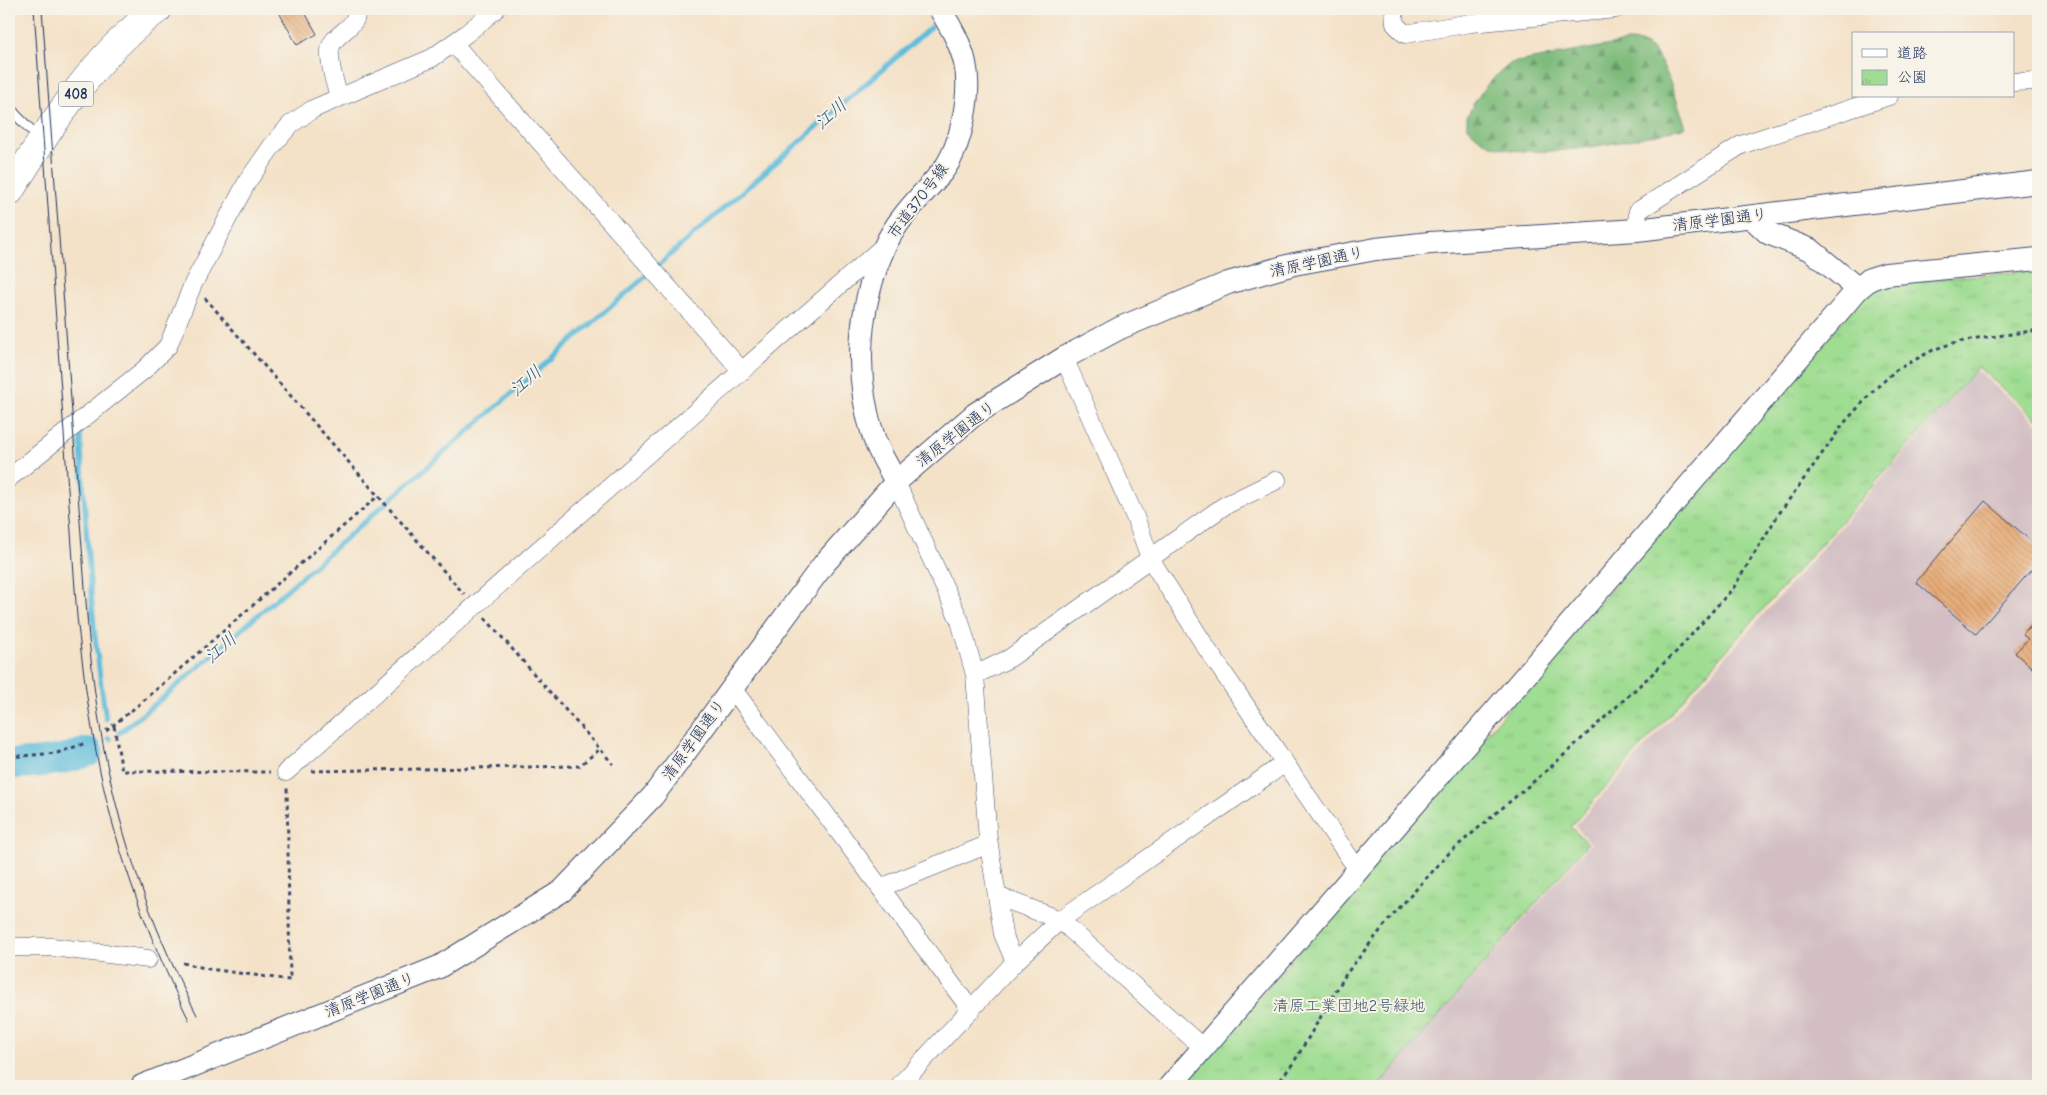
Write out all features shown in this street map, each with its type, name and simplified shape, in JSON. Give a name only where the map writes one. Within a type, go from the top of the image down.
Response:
[{"type":"highway","name":"408","points":[[9,192],[41,140],[111,49],[132,29],[158,9]]},
{"type":"street","points":[[340,97],[330,50],[333,43],[355,20],[357,14],[355,9]]},
{"type":"street","points":[[9,478],[145,369],[168,346],[193,284],[247,182],[272,146],[291,124],[313,109],[432,58],[453,44],[496,9]]},
{"type":"street","name":"市道370号線","points":[[896,482],[874,439],[864,397],[861,354],[864,317],[873,279],[885,245],[904,215],[944,170],[960,135],[967,100],[966,64],[952,28],[940,9]]},
{"type":"street","points":[[1394,9],[1395,24],[1405,34],[1471,23],[1616,9]]},
{"type":"street","points":[[453,44],[742,371]]},
{"type":"street","points":[[2014,82],[2038,81]]},
{"type":"street","points":[[1637,230],[1638,211],[1741,145],[1883,98]]},
{"type":"street","name":"清原学園通り","points":[[142,1086],[439,967],[562,891],[653,796],[823,565],[896,482],[976,414],[1064,358],[1120,328],[1228,283],[1294,264],[1394,247],[1637,230],[2038,182]]},
{"type":"street","points":[[1751,217],[1768,234],[1811,250],[1858,289]]},
{"type":"street","points":[[286,772],[885,245]]},
{"type":"street","points":[[1170,1086],[1858,289],[1870,279],[1886,274],[2038,259]]},
{"type":"street","points":[[1064,358],[1135,517],[1151,560],[1207,649],[1358,870]]},
{"type":"street","points":[[975,675],[1010,658],[1151,560],[1224,506],[1277,480]]},
{"type":"street","points":[[896,482],[960,621],[975,675],[989,844],[1003,934],[1015,962]]},
{"type":"street","points":[[732,688],[971,1010]]},
{"type":"street","points":[[899,1086],[1015,962],[1060,920],[1285,763]]},
{"type":"street","points":[[880,888],[989,844]]},
{"type":"street","points":[[997,896],[1060,920],[1203,1048]]},
{"type":"street","points":[[9,947],[52,947],[148,959]]},
{"type":"lane","points":[[9,103],[16,114],[41,140]]},
{"type":"path","points":[[193,284],[613,764]]},
{"type":"path","points":[[1276,1086],[1294,1062],[1346,974],[1390,917],[1450,852],[1552,766],[1676,652],[1734,587],[1778,516],[1844,422],[1874,390],[1896,370],[1935,349],[1958,342],[2038,330]]},
{"type":"path","points":[[106,731],[378,496]]},
{"type":"path","points":[[114,726],[122,771],[286,772],[579,766],[600,749]]},
{"type":"path","points":[[9,756],[57,753],[86,743]]},
{"type":"path","points":[[184,962],[209,968],[290,980],[286,772]]},
{"type":"shaded area","points":[[1976,370],[2038,424],[2038,1086],[1378,1086],[1591,843],[1575,826],[1796,578]]},
{"type":"green space","points":[[1633,41],[1648,46],[1660,60],[1686,127],[1617,143],[1563,150],[1538,151],[1514,150],[1494,146],[1479,138],[1467,126],[1467,117],[1474,103],[1490,81],[1511,63]]},
{"type":"green space","name":"清原工業団地2号緑地","points":[[2038,270],[2038,420],[1978,367],[1570,827],[1588,843],[1378,1086],[1183,1086],[1866,294],[1893,283]]},
{"type":"building","points":[[291,9],[303,9],[317,34],[297,45],[280,14]]},
{"type":"building","points":[[1985,501],[2038,547],[2038,562],[1976,634],[1916,582]]},
{"type":"building","points":[[2038,616],[2038,673],[2015,653],[2028,639],[2023,634]]},
{"type":"waterway","name":"江川","points":[[119,733],[164,697],[931,27]]},
{"type":"waterway","points":[[80,431],[93,612],[106,719]]},
{"type":"waterway","name":"江川","points":[[9,764],[49,761],[88,752]]},
{"type":"tram line","points":[[34,9],[77,617],[89,714],[107,803],[126,867],[148,929],[189,1020]]},
{"type":"tram line","points":[[42,9],[87,615],[98,712],[115,801],[144,895],[182,986],[197,1015]]}]
